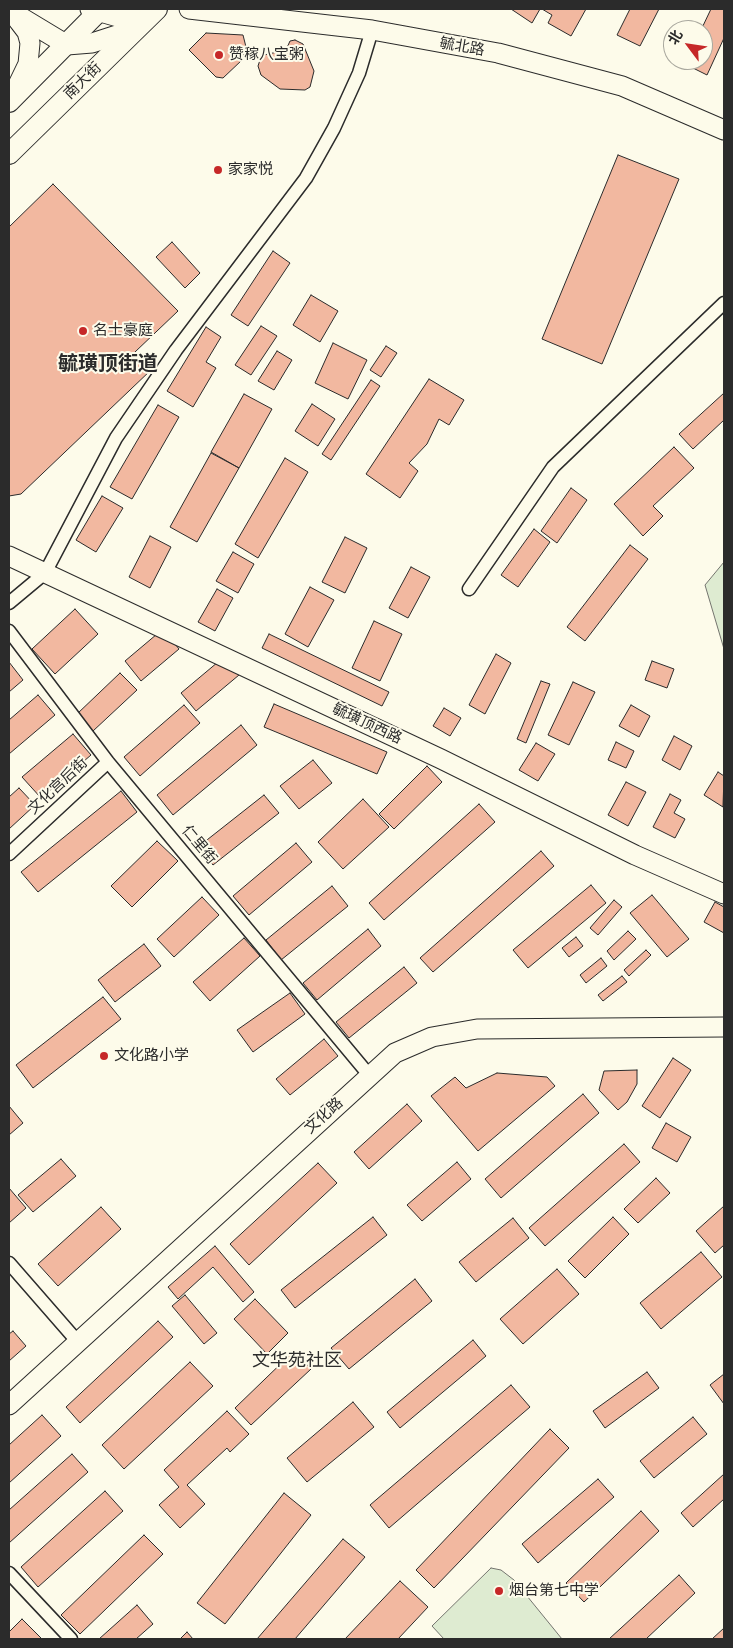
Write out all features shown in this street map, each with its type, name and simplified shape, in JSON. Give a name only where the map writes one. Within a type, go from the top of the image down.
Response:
[{"type":"main road","name":"南大街","points":[[9,154],[155,9]]},
{"type":"main road","points":[[10,101],[67,45],[96,10]]},
{"type":"street","points":[[96,10],[118,17],[136,16],[155,9]]},
{"type":"street","points":[[10,10],[67,45],[92,43],[120,34],[155,9]]},
{"type":"street","name":"毓北路","points":[[188,9],[372,30],[498,53],[622,86],[724,130]]},
{"type":"street","points":[[10,10],[24,28],[30,43],[28,64],[10,101]]},
{"type":"street","points":[[9,603],[45,573],[116,438],[176,350],[306,178],[334,128],[359,73],[372,30]]},
{"type":"street","points":[[469,589],[553,467],[724,303]]},
{"type":"street","name":"毓璜顶西路","points":[[9,556],[449,763],[635,855],[724,894]]},
{"type":"street","name":"仁里街","points":[[9,631],[108,762],[369,1076]]},
{"type":"street","name":"文化宫后街","points":[[9,854],[108,762]]},
{"type":"street","name":"文化路","points":[[9,1405],[395,1053],[432,1037],[477,1028],[724,1027]]},
{"type":"street","points":[[9,1263],[77,1342]]},
{"type":"street","points":[[9,1573],[71,1639]]},
{"type":"green space","points":[[724,562],[724,649],[705,585]]},
{"type":"green space","points":[[491,1568],[501,1570],[514,1580],[562,1639],[444,1639],[432,1626]]},
{"type":"building","points":[[511,9],[540,9],[532,23]]},
{"type":"building","points":[[542,9],[586,9],[571,36],[548,23],[552,15]]},
{"type":"building","points":[[630,9],[659,9],[640,46],[617,35]]},
{"type":"building","points":[[711,9],[724,9],[724,38],[713,62],[713,20],[706,20]]},
{"type":"building","name":"赞稼八宝粥","points":[[206,33],[243,35],[246,47],[242,60],[223,78],[216,77],[189,50]]},
{"type":"building","points":[[295,40],[303,44],[314,71],[310,87],[305,90],[280,89],[261,75],[258,66],[264,55],[286,50],[290,41]]},
{"type":"building","points":[[697,70],[709,70],[707,75]]},
{"type":"building","points":[[618,155],[679,179],[602,364],[542,339]]},
{"type":"building","name":"名士豪庭","points":[[53,184],[178,311],[135,352],[152,369],[21,494],[9,496],[9,227]]},
{"type":"building","points":[[172,242],[200,273],[185,288],[156,257]]},
{"type":"building","points":[[273,251],[290,263],[248,326],[231,315]]},
{"type":"building","points":[[311,295],[338,311],[320,342],[293,325]]},
{"type":"building","points":[[261,326],[277,336],[251,375],[235,365]]},
{"type":"building","points":[[206,327],[221,337],[206,362],[216,368],[193,407],[167,391]]},
{"type":"building","points":[[333,343],[367,360],[348,399],[315,383]]},
{"type":"building","points":[[386,346],[397,353],[381,377],[370,370]]},
{"type":"building","points":[[277,351],[292,360],[274,390],[258,381]]},
{"type":"building","points":[[429,379],[464,400],[449,425],[439,419],[427,444],[409,463],[418,471],[400,498],[366,474]]},
{"type":"building","points":[[371,380],[380,386],[331,460],[322,454]]},
{"type":"building","points":[[724,393],[724,420],[693,449],[679,434]]},
{"type":"building","points":[[244,394],[272,409],[239,468],[211,452]]},
{"type":"building","points":[[312,404],[335,419],[318,446],[295,431]]},
{"type":"building","points":[[158,405],[179,417],[132,499],[110,487]]},
{"type":"building","points":[[674,447],[694,468],[653,506],[663,516],[643,536],[614,504]]},
{"type":"building","points":[[211,453],[239,468],[197,542],[170,527]]},
{"type":"building","points":[[285,458],[308,472],[258,558],[235,544]]},
{"type":"building","points":[[571,488],[587,500],[557,543],[541,531]]},
{"type":"building","points":[[102,496],[123,508],[96,552],[76,540]]},
{"type":"building","points":[[534,529],[550,542],[518,587],[501,575]]},
{"type":"building","points":[[150,536],[171,547],[150,588],[129,577]]},
{"type":"building","points":[[345,537],[367,548],[345,593],[322,582]]},
{"type":"building","points":[[630,545],[648,559],[585,641],[567,627]]},
{"type":"building","points":[[233,552],[254,564],[238,593],[216,581]]},
{"type":"building","points":[[411,567],[430,577],[408,618],[389,608]]},
{"type":"building","points":[[310,587],[334,600],[308,647],[285,634]]},
{"type":"building","points":[[217,589],[233,598],[215,631],[198,622]]},
{"type":"building","points":[[75,609],[98,634],[55,674],[32,649]]},
{"type":"building","points":[[374,621],[402,634],[380,681],[352,668]]},
{"type":"building","points":[[163,629],[179,649],[141,681],[125,661]]},
{"type":"building","points":[[269,634],[389,692],[382,706],[262,648]]},
{"type":"building","points":[[496,654],[511,663],[485,714],[469,705]]},
{"type":"building","points":[[224,657],[239,675],[196,711],[181,693]]},
{"type":"building","points":[[652,661],[674,669],[667,688],[645,680]]},
{"type":"building","points":[[9,662],[23,680],[9,692]]},
{"type":"building","points":[[120,673],[137,690],[93,731],[77,714]]},
{"type":"building","points":[[541,681],[550,684],[526,743],[517,739]]},
{"type":"building","points":[[573,682],[595,692],[569,745],[548,735]]},
{"type":"building","points":[[38,695],[55,715],[9,754],[9,720]]},
{"type":"building","points":[[274,704],[387,752],[377,774],[264,727]]},
{"type":"building","points":[[184,705],[200,723],[140,776],[124,757]]},
{"type":"building","points":[[631,705],[650,716],[639,737],[619,726]]},
{"type":"building","points":[[444,708],[461,718],[450,736],[433,726]]},
{"type":"building","points":[[241,725],[257,745],[173,815],[157,795]]},
{"type":"building","points":[[73,734],[91,755],[41,798],[22,777]]},
{"type":"building","points":[[674,736],[692,746],[680,770],[662,760]]},
{"type":"building","points":[[616,742],[634,751],[626,768],[608,760]]},
{"type":"building","points":[[536,743],[555,754],[538,781],[519,770]]},
{"type":"building","points":[[313,760],[332,783],[299,809],[280,786]]},
{"type":"building","points":[[427,766],[442,782],[394,829],[379,814]]},
{"type":"building","points":[[718,772],[724,776],[723,807],[704,795]]},
{"type":"building","points":[[626,782],[646,792],[628,826],[608,815]]},
{"type":"building","points":[[19,788],[35,805],[9,829],[9,797]]},
{"type":"building","points":[[121,791],[137,812],[38,892],[21,872]]},
{"type":"building","points":[[670,794],[681,800],[674,813],[685,819],[675,838],[653,827]]},
{"type":"building","points":[[264,795],[279,813],[213,865],[198,847]]},
{"type":"building","points":[[363,799],[389,827],[343,869],[318,842]]},
{"type":"building","points":[[479,804],[495,822],[384,920],[369,903]]},
{"type":"building","points":[[157,841],[178,861],[132,907],[111,886]]},
{"type":"building","points":[[296,843],[312,862],[249,915],[233,896]]},
{"type":"building","points":[[541,851],[554,866],[433,972],[420,958]]},
{"type":"building","points":[[591,885],[606,903],[528,968],[513,950]]},
{"type":"building","points":[[332,886],[348,906],[281,960],[266,940]]},
{"type":"building","points":[[652,895],[689,939],[667,957],[630,913]]},
{"type":"building","points":[[202,897],[219,915],[174,957],[157,939]]},
{"type":"building","points":[[614,900],[622,907],[598,935],[590,928]]},
{"type":"building","points":[[715,902],[724,907],[724,933],[704,922]]},
{"type":"building","points":[[368,929],[381,946],[317,1000],[303,983]]},
{"type":"building","points":[[628,931],[636,939],[614,960],[607,951]]},
{"type":"building","points":[[576,937],[583,946],[569,957],[562,948]]},
{"type":"building","points":[[244,938],[260,956],[210,1001],[193,982]]},
{"type":"building","points":[[144,944],[161,966],[115,1002],[98,980]]},
{"type":"building","points":[[646,950],[651,955],[629,976],[624,970]]},
{"type":"building","points":[[601,958],[607,966],[586,983],[580,975]]},
{"type":"building","points":[[404,967],[417,983],[349,1038],[336,1022]]},
{"type":"building","points":[[622,976],[627,982],[603,1001],[598,995]]},
{"type":"building","points":[[290,993],[305,1014],[253,1052],[237,1030]]},
{"type":"building","points":[[103,997],[121,1019],[33,1088],[16,1065]]},
{"type":"building","points":[[324,1039],[338,1056],[290,1095],[276,1079]]},
{"type":"building","points":[[673,1058],[691,1070],[660,1118],[642,1106]]},
{"type":"building","points":[[637,1070],[637,1084],[627,1102],[618,1110],[599,1090],[604,1071]]},
{"type":"building","points":[[497,1073],[547,1077],[555,1086],[478,1151],[431,1096],[455,1077],[466,1088]]},
{"type":"building","points":[[583,1094],[599,1113],[501,1198],[485,1179]]},
{"type":"building","points":[[407,1104],[422,1121],[369,1169],[354,1152]]},
{"type":"building","points":[[9,1106],[23,1123],[9,1135]]},
{"type":"building","points":[[666,1123],[691,1137],[677,1162],[652,1148]]},
{"type":"building","points":[[624,1144],[640,1162],[545,1246],[529,1228]]},
{"type":"building","points":[[61,1159],[76,1176],[33,1212],[18,1195]]},
{"type":"building","points":[[457,1162],[471,1179],[422,1221],[407,1205]]},
{"type":"building","points":[[318,1163],[337,1183],[249,1265],[230,1244]]},
{"type":"building","points":[[656,1178],[670,1193],[638,1223],[624,1209]]},
{"type":"building","points":[[9,1188],[26,1208],[9,1223]]},
{"type":"building","points":[[724,1206],[724,1245],[715,1253],[696,1231]]},
{"type":"building","points":[[101,1207],[121,1229],[58,1286],[38,1264]]},
{"type":"building","points":[[373,1217],[387,1235],[295,1308],[281,1290]]},
{"type":"building","points":[[613,1217],[629,1234],[585,1278],[568,1261]]},
{"type":"building","points":[[513,1218],[529,1238],[476,1282],[459,1262]]},
{"type":"building","points":[[215,1246],[254,1292],[243,1302],[213,1267],[178,1299],[168,1287]]},
{"type":"building","points":[[701,1252],[722,1277],[661,1329],[640,1303]]},
{"type":"building","points":[[557,1269],[579,1294],[523,1344],[500,1319]]},
{"type":"building","points":[[415,1279],[432,1301],[349,1369],[331,1348]]},
{"type":"building","points":[[185,1295],[217,1333],[204,1344],[172,1306]]},
{"type":"building","points":[[255,1299],[288,1333],[267,1354],[234,1319]]},
{"type":"building","points":[[158,1321],[173,1337],[80,1423],[66,1407]]},
{"type":"building","points":[[13,1331],[26,1346],[9,1361],[9,1334]]},
{"type":"building","points":[[473,1340],[486,1356],[400,1428],[387,1412]]},
{"type":"building","points":[[294,1351],[311,1369],[251,1425],[235,1408]]},
{"type":"building","points":[[190,1362],[213,1386],[124,1469],[102,1445]]},
{"type":"building","points":[[647,1372],[659,1388],[605,1428],[593,1411]]},
{"type":"building","points":[[724,1374],[724,1404],[710,1385]]},
{"type":"building","points":[[511,1385],[530,1407],[389,1528],[370,1505]]},
{"type":"building","points":[[353,1402],[374,1427],[307,1482],[287,1458]]},
{"type":"building","points":[[227,1411],[249,1434],[230,1452],[227,1448],[187,1485],[205,1504],[180,1528],[159,1505],[179,1487],[164,1470]]},
{"type":"building","points":[[42,1415],[61,1436],[9,1483],[9,1445]]},
{"type":"building","points":[[693,1417],[707,1434],[654,1478],[640,1461]]},
{"type":"building","points":[[550,1429],[569,1448],[434,1588],[416,1570]]},
{"type":"building","points":[[72,1454],[88,1472],[9,1543],[9,1510]]},
{"type":"building","points":[[724,1474],[724,1499],[693,1527],[681,1513]]},
{"type":"building","points":[[598,1479],[614,1497],[538,1563],[522,1544]]},
{"type":"building","points":[[105,1491],[123,1511],[38,1587],[21,1567]]},
{"type":"building","points":[[284,1493],[311,1515],[225,1624],[197,1603]]},
{"type":"building","points":[[641,1511],[659,1531],[584,1602],[566,1583]]},
{"type":"building","points":[[144,1535],[163,1554],[80,1634],[61,1615]]},
{"type":"building","points":[[343,1539],[365,1557],[295,1639],[257,1639]]},
{"type":"building","points":[[679,1575],[695,1593],[646,1639],[609,1639]]},
{"type":"building","points":[[400,1581],[428,1607],[398,1639],[345,1639]]},
{"type":"building","points":[[137,1605],[153,1624],[136,1639],[99,1639]]},
{"type":"building","points":[[22,1619],[42,1639],[9,1639],[9,1632]]},
{"type":"building","points":[[724,1628],[724,1639],[712,1639]]},
{"type":"building","points":[[187,1632],[193,1639],[180,1639]]},
{"type":"place","name":"赞稼八宝粥","points":[[219,55]]},
{"type":"place","name":"家家悦","points":[[218,170]]},
{"type":"place","name":"名士豪庭","points":[[83,331]]},
{"type":"place","name":"文化路小学","points":[[104,1056]]},
{"type":"place","name":"烟台第七中学","points":[[499,1591]]},
{"type":"district","name":"毓璜顶街道","points":[[108,364]]},
{"type":"district","name":"文华苑社区","points":[[297,1361]]}]
